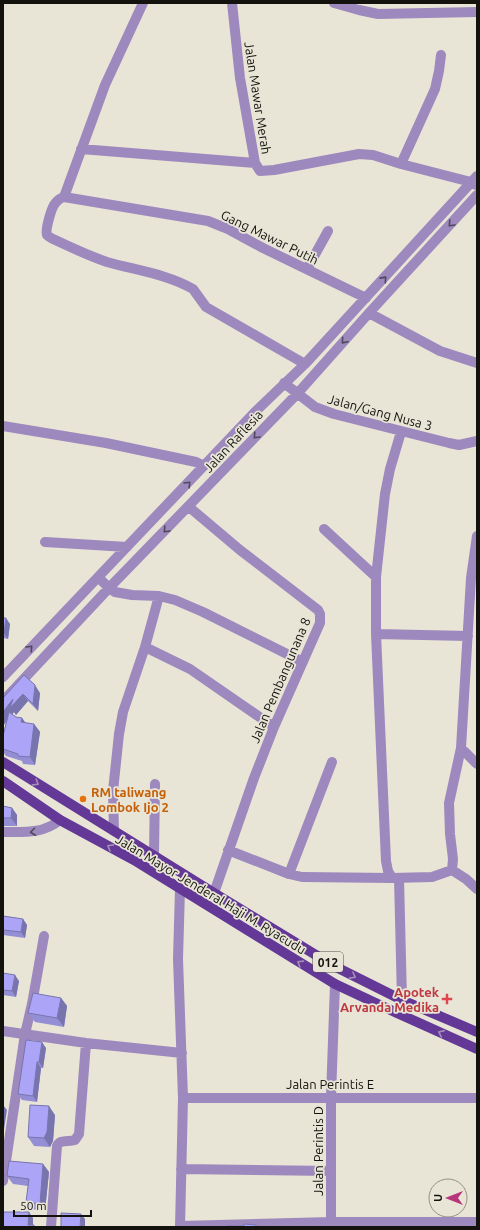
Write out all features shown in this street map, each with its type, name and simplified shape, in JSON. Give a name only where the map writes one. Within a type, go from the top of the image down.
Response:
[{"type":"main road","name":"Jalan Mayor Jenderal Haji M. Ryacudu","points":[[3,762],[334,966],[402,1000],[477,1032]]},
{"type":"main road","name":"Jalan Mayor Jenderal Haji M. Ryacudu","points":[[3,780],[60,820],[134,860],[335,984],[477,1049]]},
{"type":"main road","points":[[117,833],[123,841],[142,853],[141,858],[134,860]]},
{"type":"main road","points":[[154,856],[148,860],[149,865],[168,877],[177,887]]},
{"type":"street","points":[[143,3],[105,85],[64,197],[60,198],[54,205],[49,220],[48,236],[105,261],[171,279],[189,287],[196,293],[206,307],[305,364]]},
{"type":"street","name":"Jalan Mawar Merah","points":[[232,3],[240,78],[255,163],[260,171],[265,172],[359,154],[373,155],[401,164],[475,182]]},
{"type":"street","points":[[334,3],[359,7],[378,14],[477,12]]},
{"type":"street","points":[[401,164],[435,89],[439,71],[440,55]]},
{"type":"street","points":[[81,149],[255,163]]},
{"type":"street","name":"Jalan Raflesia","points":[[3,677],[103,583],[189,507],[296,393],[349,326],[366,298],[475,182]]},
{"type":"street","name":"Jalan Raflesia","points":[[3,701],[103,583],[128,547],[204,466],[305,364],[349,326],[369,313],[477,195]]},
{"type":"street","name":"Gang Mawar Putih","points":[[64,197],[208,221],[221,225],[263,248],[366,298]]},
{"type":"street","points":[[307,269],[328,231]]},
{"type":"street","points":[[369,313],[440,351],[477,363]]},
{"type":"street","name":"Jalan/Gang Nusa 3","points":[[285,384],[315,407],[334,414],[401,432],[459,445],[477,441]]},
{"type":"street","points":[[3,426],[106,443],[196,462],[204,466]]},
{"type":"street","points":[[401,432],[390,469],[385,494],[376,577],[376,634],[386,861],[388,871],[395,878],[402,1000]]},
{"type":"street","name":"Jalan Pembangunana 8","points":[[189,507],[240,550],[318,610],[320,614],[320,623],[274,727],[228,850],[214,893]]},
{"type":"street","points":[[324,529],[376,577]]},
{"type":"street","points":[[452,870],[454,859],[450,834],[449,803],[461,748],[471,578],[477,536]]},
{"type":"street","points":[[46,542],[128,547]]},
{"type":"street","points":[[103,583],[115,592],[132,595],[160,596],[203,612],[303,662]]},
{"type":"street","points":[[117,833],[113,791],[119,734],[123,712],[145,647],[160,596]]},
{"type":"street","points":[[376,634],[468,636]]},
{"type":"street","points":[[145,647],[190,668],[274,727]]},
{"type":"street","points":[[461,748],[477,764]]},
{"type":"street","points":[[289,874],[332,762]]},
{"type":"street","points":[[154,856],[155,784]]},
{"type":"street","points":[[3,832],[34,832],[53,826],[60,820]]},
{"type":"street","points":[[228,850],[289,874],[302,877],[432,877],[452,870]]},
{"type":"street","points":[[452,870],[477,888]]},
{"type":"street","points":[[177,887],[183,1098],[180,1226],[331,1222],[477,1222]]},
{"type":"street","points":[[3,1181],[25,1034],[44,936]]},
{"type":"street","name":"Jalan Perintis D","points":[[331,1222],[331,1097],[335,984]]},
{"type":"street","points":[[3,1031],[86,1043],[182,1053]]},
{"type":"street","points":[[51,1227],[57,1146],[58,1143],[62,1141],[75,1140],[78,1138],[79,1134],[86,1043]]},
{"type":"street","name":"Jalan Perintis E","points":[[183,1098],[477,1098]]},
{"type":"street","points":[[181,1169],[331,1171]]},
{"type":"building","points":[[3,618],[6,618],[4,633],[3,633]]},
{"type":"building","points":[[24,675],[35,685],[33,704],[23,694],[10,708],[13,699],[3,712],[3,698]]},
{"type":"building","points":[[9,712],[16,717],[22,718],[21,722],[34,724],[30,757],[18,756],[18,754],[3,749],[3,736]]},
{"type":"building","points":[[3,806],[12,808],[11,818],[3,818]]},
{"type":"building","points":[[3,916],[23,919],[21,932],[3,930]]},
{"type":"building","points":[[3,973],[15,975],[12,991],[3,990]]},
{"type":"building","points":[[33,993],[61,998],[57,1018],[28,1013]]},
{"type":"building","points":[[26,1040],[42,1042],[39,1062],[37,1062],[33,1096],[18,1094]]},
{"type":"building","points":[[30,1105],[49,1106],[47,1132],[44,1138],[28,1137]]},
{"type":"building","points":[[9,1161],[43,1164],[40,1204],[26,1202],[29,1179],[7,1176]]},
{"type":"building","points":[[3,1212],[29,1212],[28,1225],[34,1225],[34,1227],[3,1227]]},
{"type":"building","points":[[61,1213],[81,1214],[80,1227],[61,1227]]},
{"type":"building","points":[[244,1224],[256,1225],[256,1227],[227,1227],[244,1226]]},
{"type":"place","name":"RM taliwang Lombok Ijo 2","points":[[83,799]]},
{"type":"place","name":"Apotek Arvanda Medika","points":[[447,999]]}]
